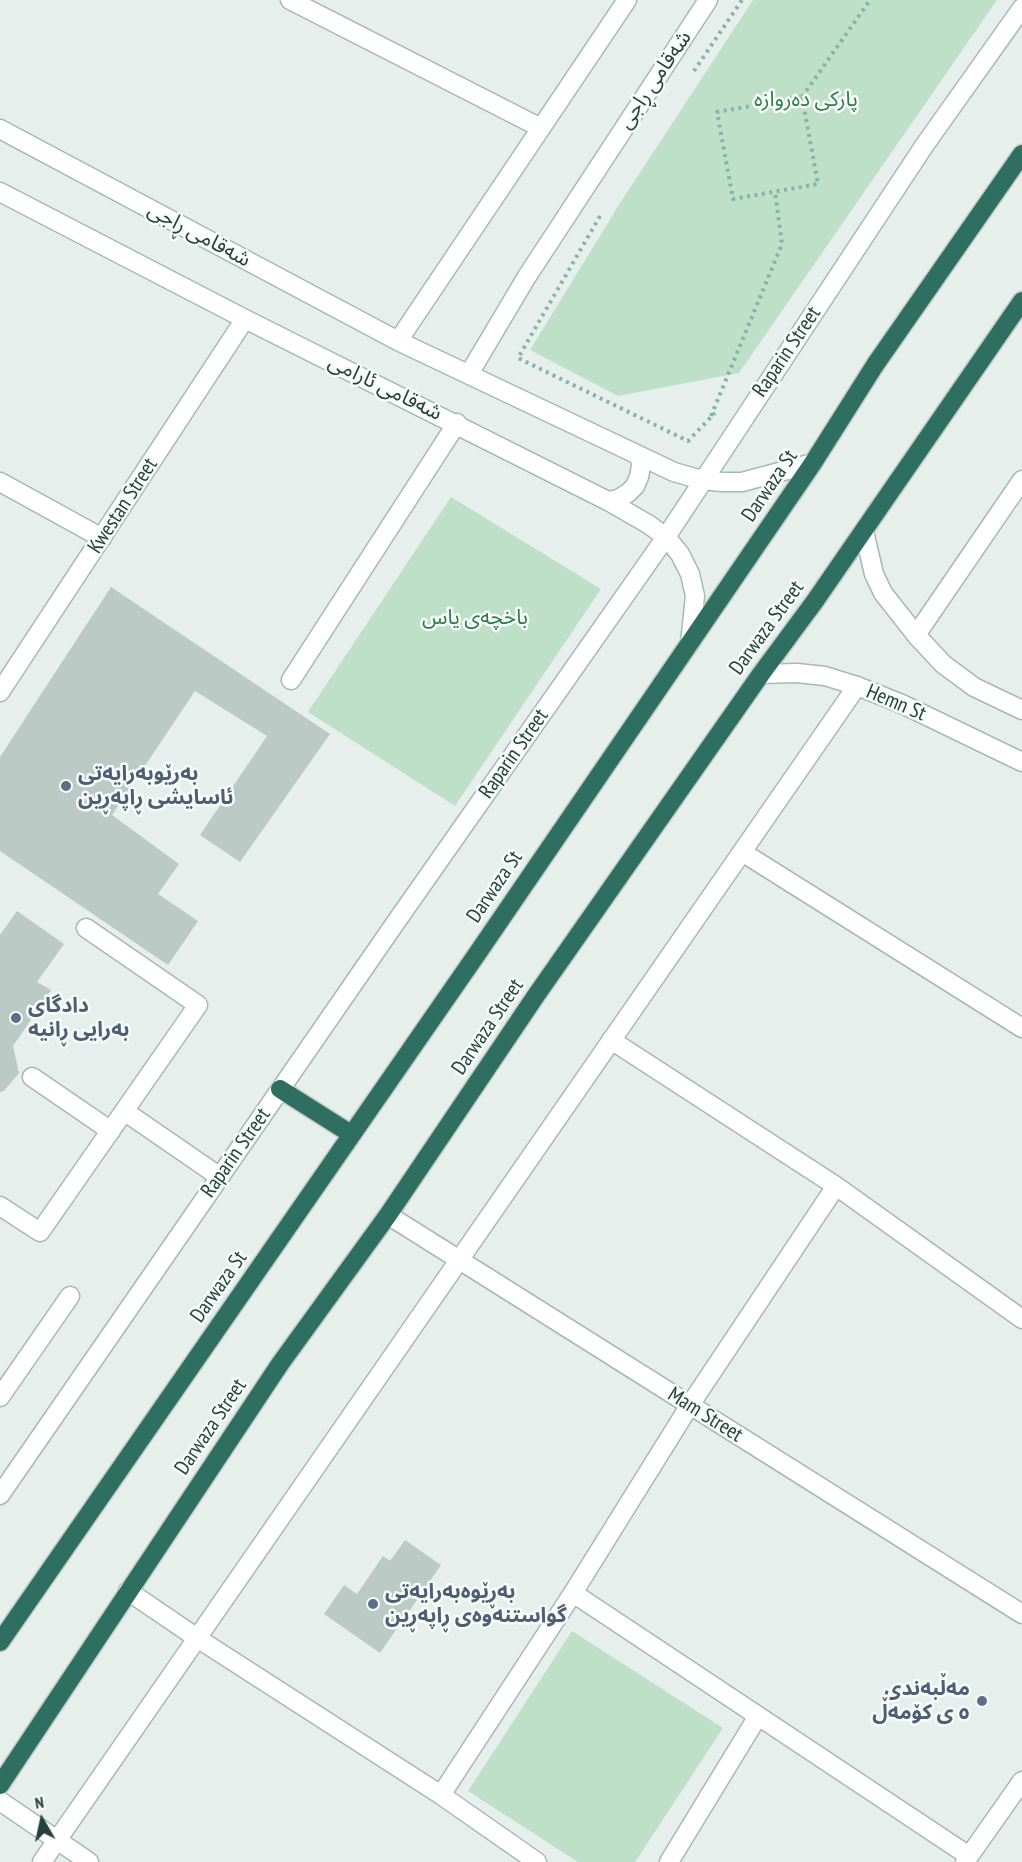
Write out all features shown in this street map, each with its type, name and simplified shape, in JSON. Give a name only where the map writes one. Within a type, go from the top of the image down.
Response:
[{"type":"highway","name":"Darwaza St","points":[[0,1642],[471,963],[813,464],[876,365],[1022,154]]},
{"type":"highway","name":"Darwaza Street","points":[[0,1785],[280,1364],[388,1215],[535,997],[864,531],[1022,301]]},
{"type":"highway","points":[[280,1089],[351,1134]]},
{"type":"street","points":[[291,0],[323,7],[541,128]]},
{"type":"street","points":[[398,341],[627,0]]},
{"type":"street","name":"شەقامی ڕاجی","points":[[468,374],[526,278],[708,0]]},
{"type":"street","name":"Raparin Street","points":[[0,1496],[280,1089],[666,537],[924,146],[1022,8]]},
{"type":"street","name":"شەقامی ڕاجی","points":[[0,129],[398,341],[674,472],[702,480],[742,482],[813,464]]},
{"type":"street","name":"شەقامی ئارامی","points":[[0,192],[245,319],[457,423],[648,524],[666,537],[680,554],[690,574],[694,596],[690,643]]},
{"type":"street","name":"Kwestan Street","points":[[0,693],[245,319]]},
{"type":"street","points":[[291,680],[457,423]]},
{"type":"street","points":[[608,501],[618,499],[635,486],[641,466],[640,457]]},
{"type":"street","points":[[916,635],[1022,480]]},
{"type":"street","points":[[0,482],[102,538]]},
{"type":"street","points":[[864,531],[874,574],[883,593],[916,635],[943,664],[974,687],[1022,710]]},
{"type":"street","name":"Hemn St","points":[[761,674],[797,673],[825,676],[857,686],[913,709],[1022,762]]},
{"type":"street","points":[[42,1862],[857,686]]},
{"type":"street","points":[[742,852],[1022,1028]]},
{"type":"street","points":[[0,1206],[40,1232],[198,1005],[86,928]]},
{"type":"street","points":[[611,1040],[836,1186],[1022,1319]]},
{"type":"street","points":[[32,1077],[111,1131]]},
{"type":"street","points":[[124,1112],[220,1177]]},
{"type":"street","points":[[441,1795],[573,1593],[690,1405],[836,1186]]},
{"type":"street","name":"Mam Street","points":[[388,1215],[1022,1614]]},
{"type":"street","points":[[0,1397],[70,1296]]},
{"type":"street","points":[[128,1591],[441,1795],[537,1862]]},
{"type":"street","points":[[573,1593],[967,1859],[1022,1781]]},
{"type":"street","points":[[669,1862],[758,1716]]},
{"type":"street","points":[[0,1801],[89,1862]]},
{"type":"path","points":[[690,79],[742,0]]},
{"type":"path","points":[[802,97],[818,184],[733,199],[717,112],[802,97],[870,0]]},
{"type":"path","points":[[710,418],[782,244],[775,192]]},
{"type":"path","points":[[605,207],[518,358],[688,441]]},
{"type":"green space","name":"پارکی دەروازە","points":[[753,0],[997,0],[739,373],[618,396],[530,350],[622,200]]},
{"type":"green space","name":"باخچەی یاس","points":[[451,497],[601,589],[455,806],[308,712]]},
{"type":"green space","points":[[572,1631],[723,1728],[635,1862],[578,1862],[468,1791]]},
{"type":"building","name":"بەڕێوبەرایەتی ئاسایشی ڕاپەڕین","points":[[111,587],[330,734],[240,862],[200,835],[267,736],[195,691],[112,815],[179,864],[158,894],[198,921],[168,965],[0,851],[0,757]]},
{"type":"building","name":"دادگای بەرایی ڕانیە","points":[[17,911],[64,944],[37,982],[51,990],[13,1046],[19,1073],[4,1091],[0,1092],[0,935]]},
{"type":"building","name":"بەڕێوەبەرایەتی گواستنەوەی ڕاپەڕین","points":[[405,1540],[441,1565],[380,1653],[324,1614],[344,1585],[357,1594],[383,1556],[390,1561]]},
{"type":"place","name":"بەڕێوبەرایەتی ئاسایشی ڕاپەڕین","points":[[66,786]]},
{"type":"place","name":"دادگای بەرایی ڕانیە","points":[[16,1018]]},
{"type":"place","name":"بەڕێوەبەرایەتی گواستنەوەی ڕاپەڕین","points":[[373,1604]]},
{"type":"place","name":"مەڵبەندی ٥ ی کۆمەڵ","points":[[982,1701]]}]
